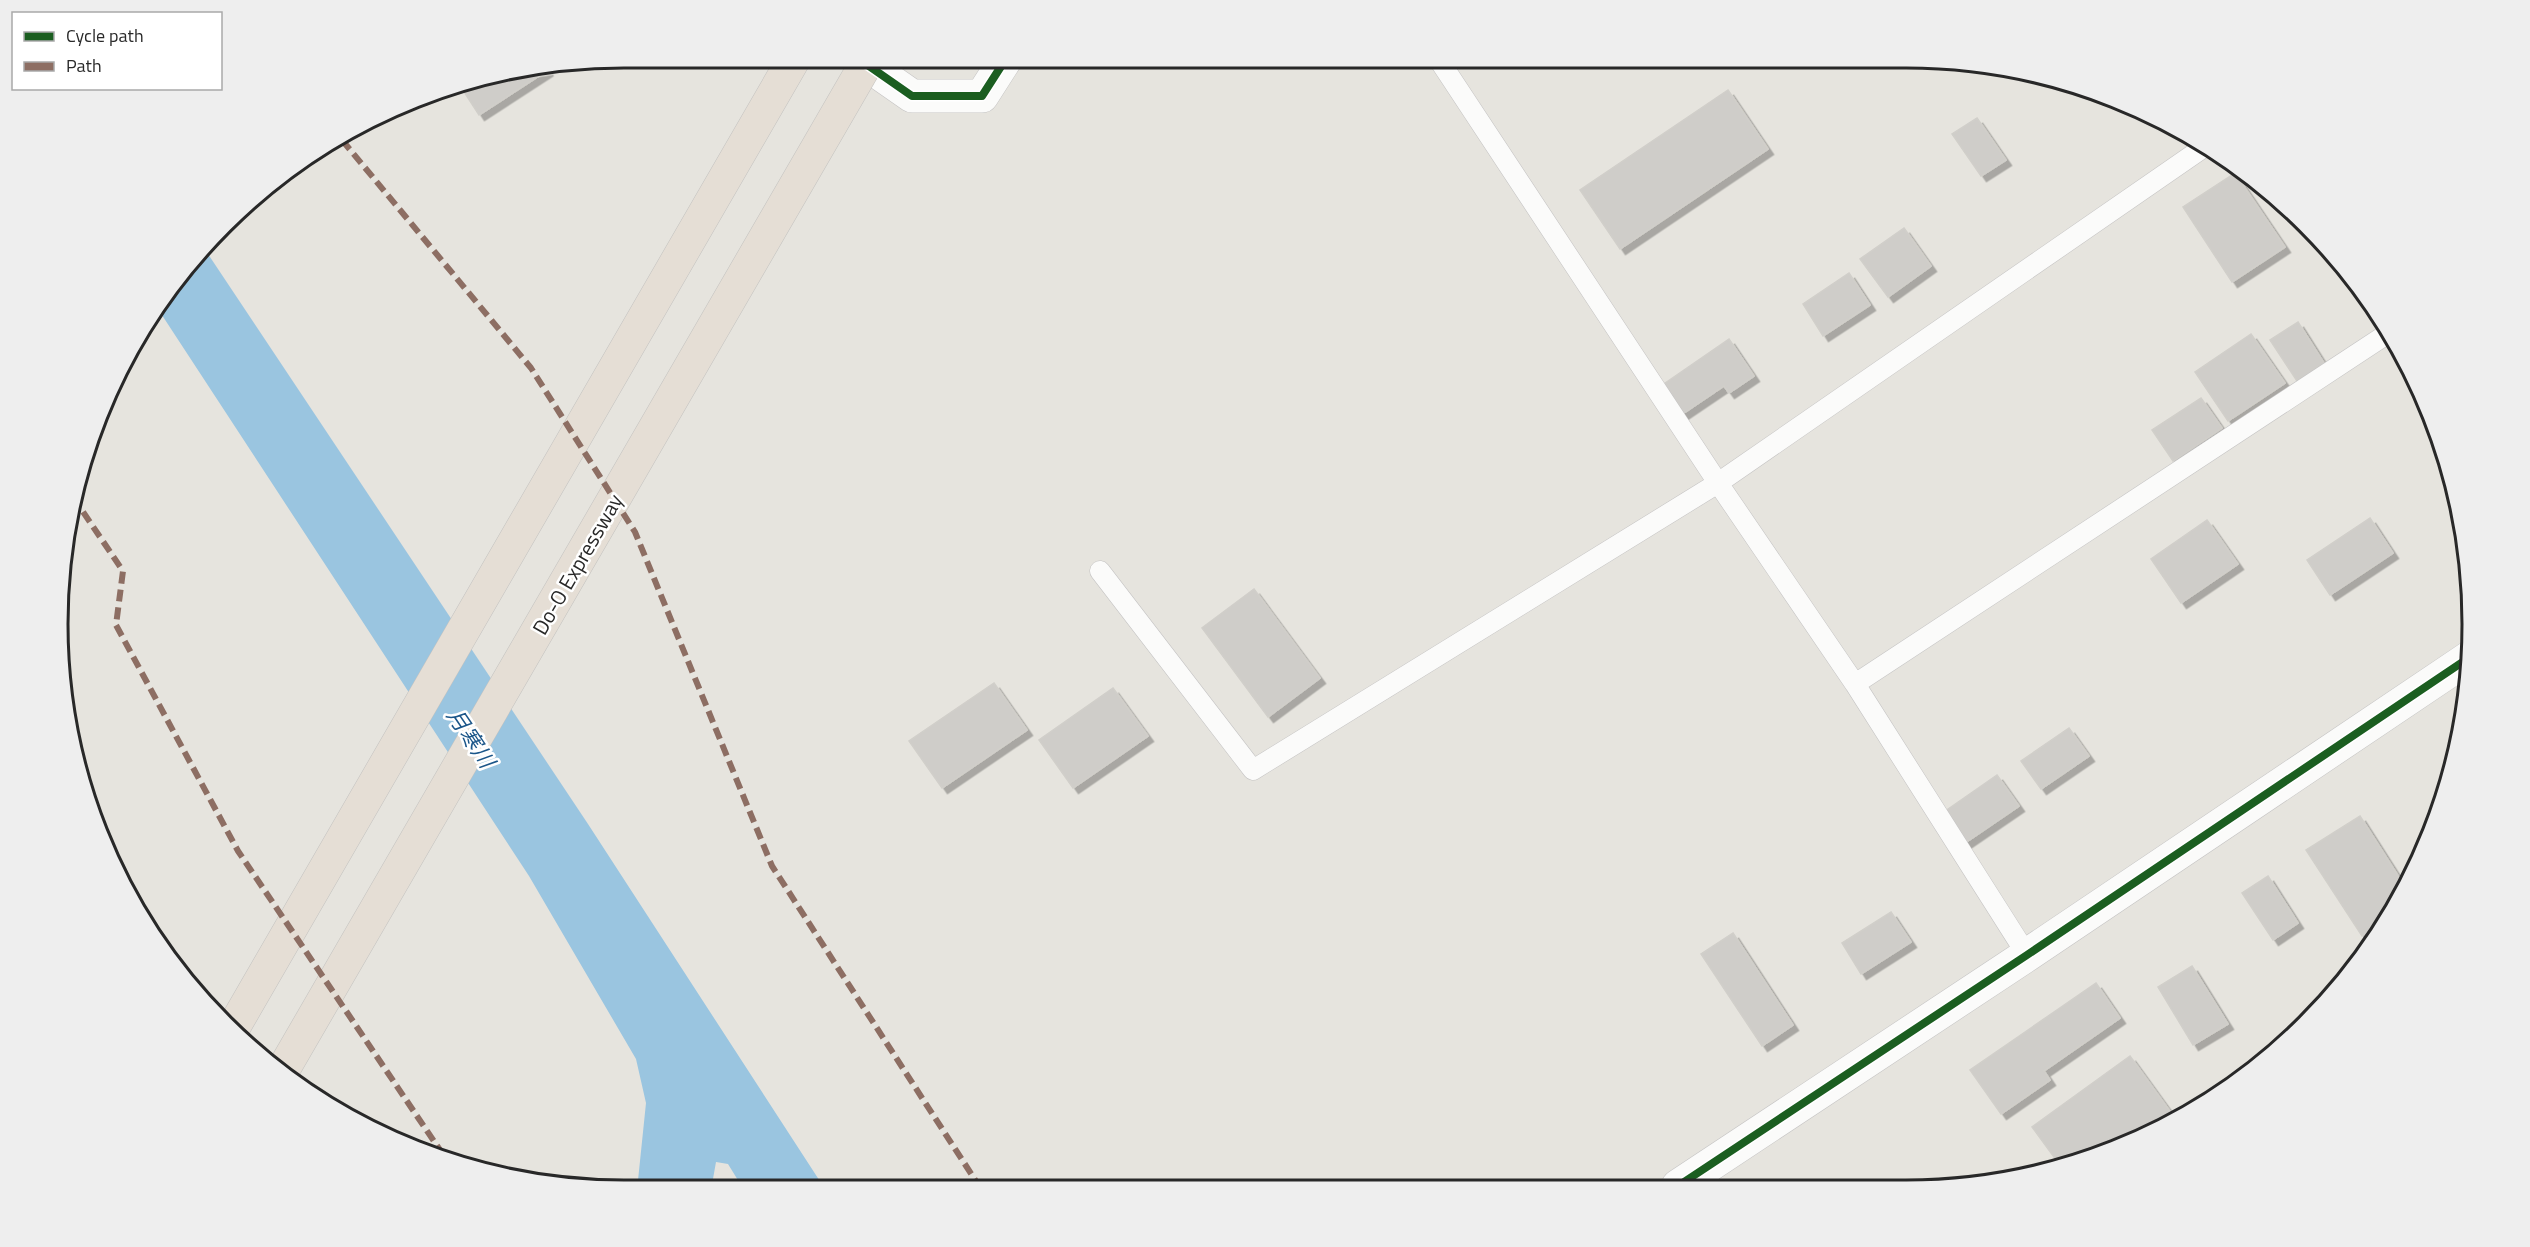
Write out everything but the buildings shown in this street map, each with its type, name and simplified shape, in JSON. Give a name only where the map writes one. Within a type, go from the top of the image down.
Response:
[{"type":"highway","points":[[236,1023],[789,68]]},
{"type":"highway","name":"Do-O Expressway","points":[[286,1066],[864,68]]},
{"type":"street","points":[[872,68],[912,96],[982,96],[1000,68]]},
{"type":"street","points":[[1687,1180],[2461,663]]},
{"type":"lane","points":[[1444,68],[1718,483],[1855,684],[2027,955]]},
{"type":"lane","points":[[1100,571],[1253,770],[1718,483],[2198,151]]},
{"type":"lane","points":[[1855,684],[2382,337]]},
{"type":"water","name":"月寒川","points":[[208,254],[588,824],[819,1180],[738,1180],[728,1164],[716,1162],[713,1180],[638,1180],[646,1103],[636,1059],[529,876],[161,314]]},
{"type":"marked path","points":[[344,143],[531,368],[635,532],[772,866],[975,1180]]},
{"type":"marked path","points":[[80,507],[123,571],[116,625],[238,851],[438,1147]]},
{"type":"cycle path","points":[[872,68],[912,96],[982,96],[1000,68]]},
{"type":"cycle path","points":[[1687,1180],[2461,663]]}]
